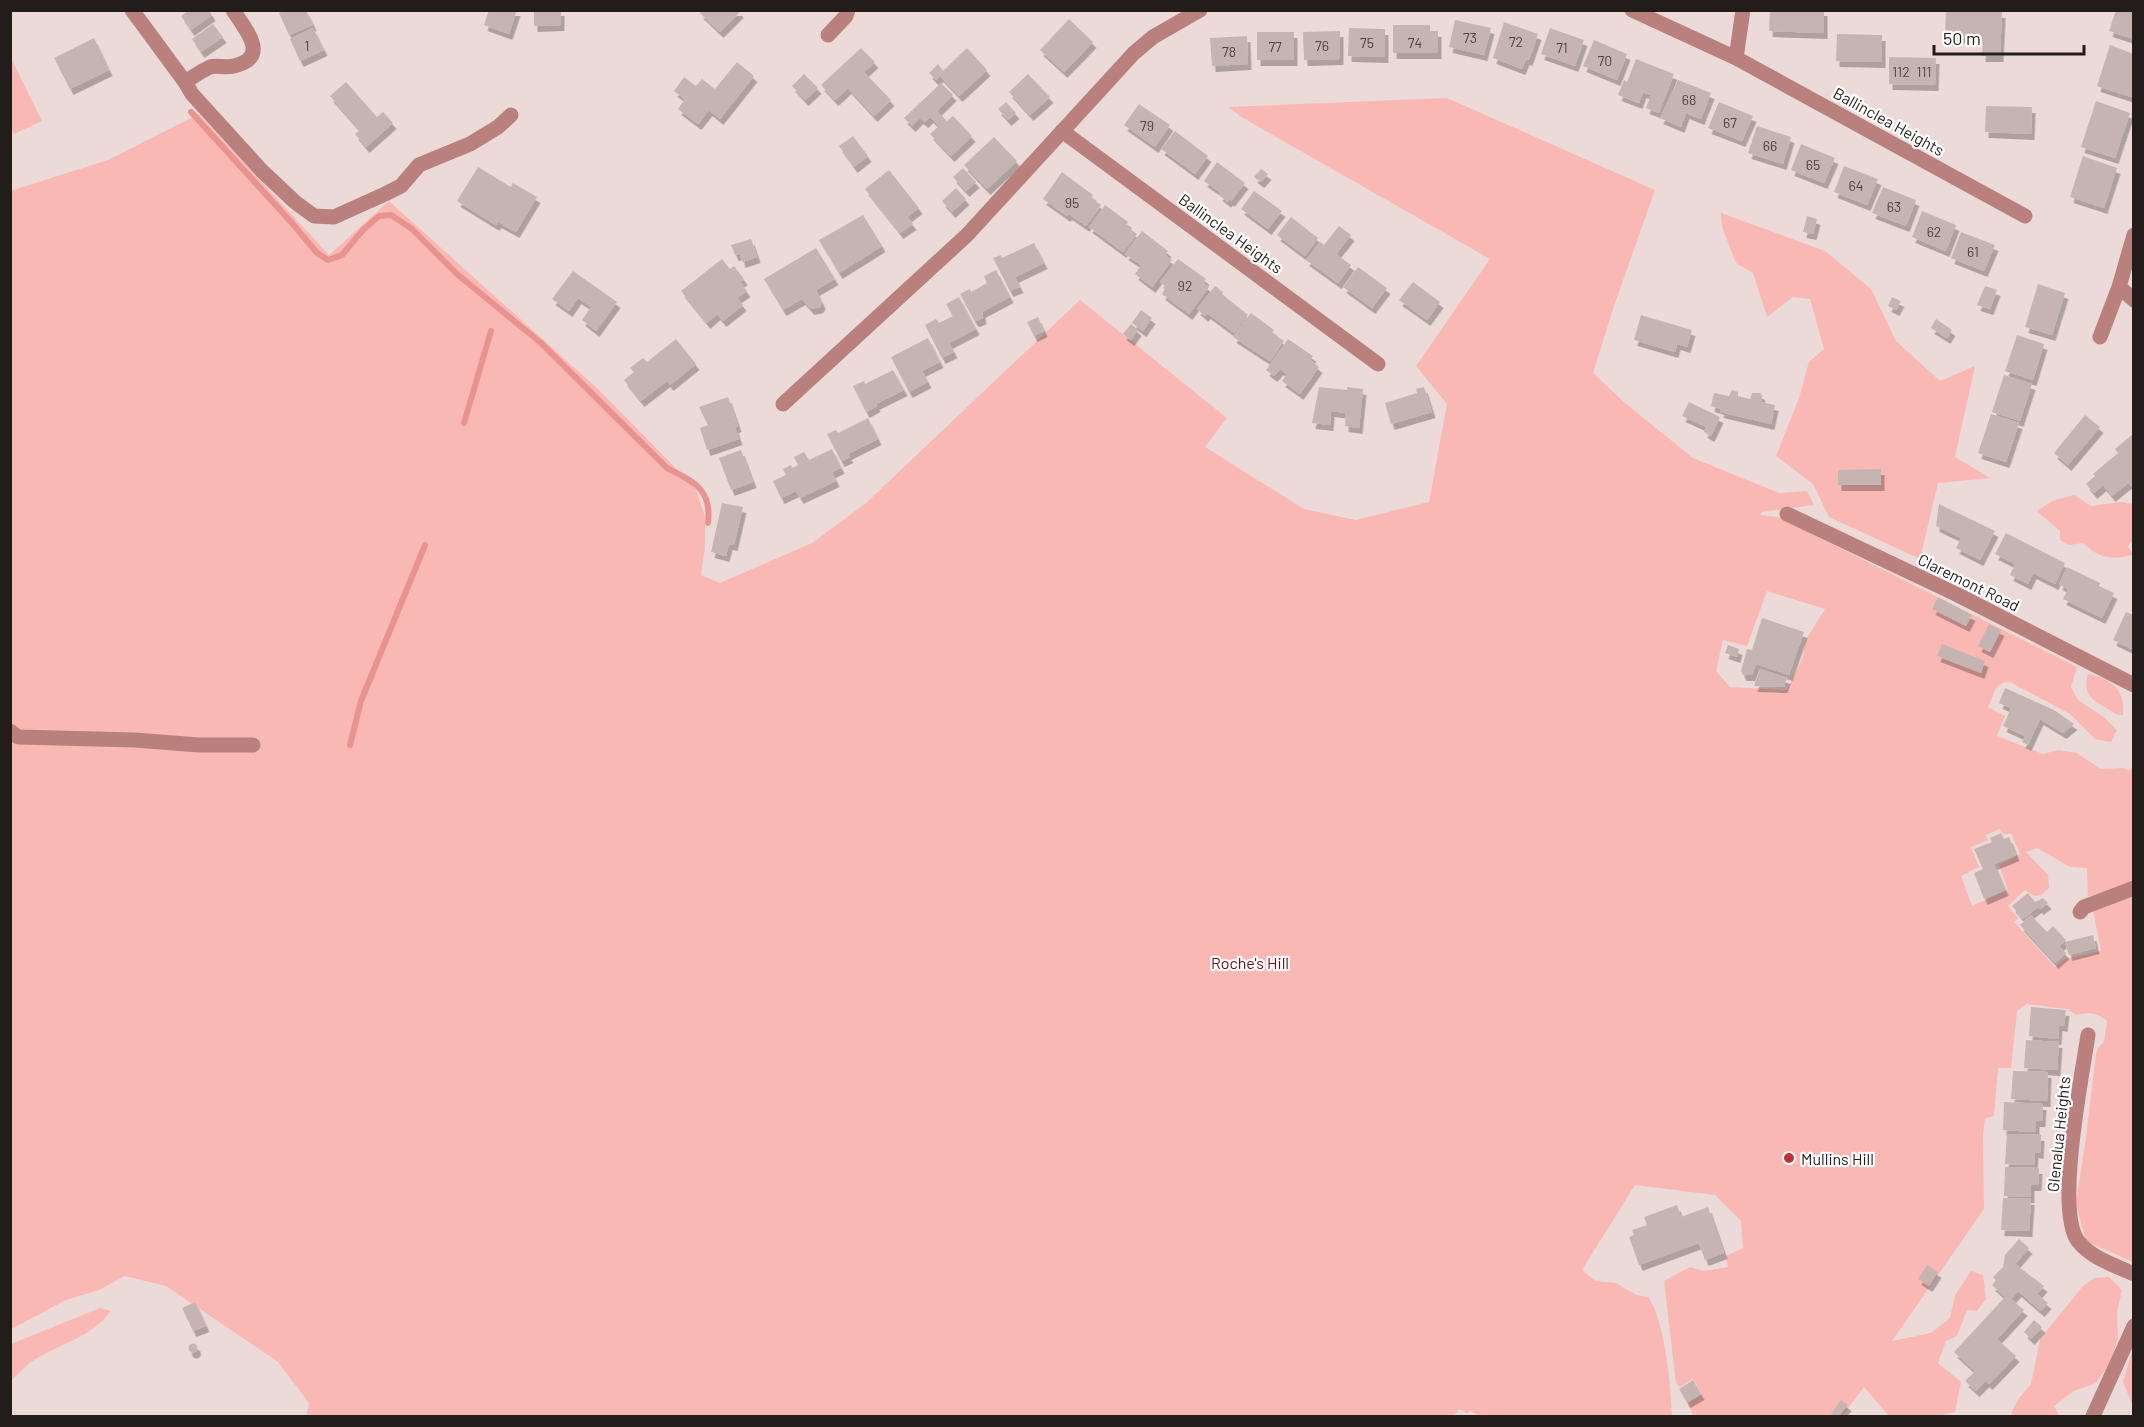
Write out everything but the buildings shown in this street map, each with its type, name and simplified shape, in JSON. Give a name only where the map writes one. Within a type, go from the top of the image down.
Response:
[{"type":"street","points":[[132,10],[192,94],[262,171],[295,202],[314,216],[334,217],[401,186],[419,165],[470,144],[498,128],[511,115]]},
{"type":"street","points":[[185,82],[212,66],[233,66],[245,62],[252,54],[255,48],[252,39],[233,10]]},
{"type":"street","points":[[828,35],[846,16],[848,10]]},
{"type":"street","points":[[783,404],[967,235],[1134,53],[1153,37],[1200,10]]},
{"type":"street","name":"Ballinclea Heights","points":[[1632,10],[1736,58],[2025,216]]},
{"type":"street","points":[[1736,58],[1743,10]]},
{"type":"street","name":"Ballinclea Heights","points":[[1062,131],[1378,364]]},
{"type":"street","points":[[2100,337],[2119,287],[2133,235]]},
{"type":"street","points":[[2119,287],[2133,300]]},
{"type":"street","name":"Claremont Road","points":[[1787,514],[1958,596],[2133,685]]},
{"type":"street","points":[[10,731],[18,737],[135,740],[199,745],[253,745]]},
{"type":"street","points":[[2080,912],[2084,907],[2133,888]]},
{"type":"street","name":"Glenalua Heights","points":[[2088,1035],[2071,1150],[2068,1213],[2070,1224],[2077,1240],[2092,1255],[2133,1274]]},
{"type":"street","points":[[2093,1416],[2133,1326]]},
{"type":"green space","points":[[12,60],[42,121],[14,134],[10,128],[10,61]]},
{"type":"green space","name":"Roche's Hill","points":[[1447,98],[1655,190],[1593,373],[1625,403],[1693,458],[1779,493],[1807,491],[1814,505],[1762,512],[1760,515],[1778,517],[2077,667],[2071,687],[2078,700],[2104,717],[2117,730],[2111,742],[2095,739],[2070,714],[2010,682],[1997,687],[1988,707],[2005,716],[1997,736],[2043,754],[2058,750],[2077,753],[2101,769],[2123,768],[2129,771],[2133,767],[2133,881],[2088,897],[2087,868],[2070,867],[2037,848],[2026,852],[2048,875],[2049,888],[2041,895],[2034,896],[2025,890],[2008,906],[2018,918],[2014,922],[2055,967],[2065,959],[2101,951],[2093,910],[2133,893],[2133,1262],[2088,1242],[2076,1203],[2096,1054],[2104,1042],[2107,1021],[2093,1014],[2076,1015],[2067,1009],[2027,1004],[2017,1011],[2011,1068],[1998,1068],[1994,1116],[1985,1118],[1983,1134],[1984,1209],[1892,1341],[1931,1333],[1950,1318],[1955,1295],[1971,1271],[1983,1275],[1986,1299],[1977,1311],[1967,1310],[1957,1336],[1946,1341],[1938,1363],[1961,1382],[1955,1412],[1937,1416],[1889,1416],[1864,1387],[1842,1416],[1693,1416],[1688,1403],[1702,1394],[1693,1379],[1679,1387],[1676,1383],[1664,1281],[1690,1267],[1704,1271],[1728,1267],[1726,1256],[1743,1248],[1741,1221],[1715,1195],[1635,1185],[1582,1270],[1595,1281],[1616,1283],[1636,1295],[1648,1297],[1654,1307],[1663,1337],[1672,1416],[1480,1416],[1459,1409],[1454,1416],[306,1416],[309,1403],[278,1362],[166,1286],[125,1276],[99,1290],[66,1300],[11,1329],[10,191],[108,160],[199,114],[329,255],[389,201],[599,390],[695,488],[705,516],[705,547],[701,575],[720,583],[812,543],[865,504],[1080,300],[1227,418],[1205,447],[1304,509],[1356,520],[1429,502],[1447,404],[1416,366],[1490,259],[1243,118],[1228,107]],"holes":[[[1767,591],[1825,609],[1805,641],[1803,657],[1787,690],[1730,687],[1716,671],[1723,640],[1747,646]],[[2000,829],[2004,835],[2011,833],[2020,854],[1999,865],[2008,890],[1972,906],[1961,876],[1979,867],[1971,847],[1988,840],[1986,835]]]},
{"type":"green space","points":[[1721,213],[1825,251],[1871,289],[1896,341],[1940,381],[1975,366],[1955,457],[1990,478],[1938,483],[1920,559],[1829,517],[1813,484],[1776,456],[1799,398],[1809,362],[1824,349],[1810,299],[1793,297],[1767,317],[1753,273],[1736,263],[1722,227]]},
{"type":"green space","points":[[2074,495],[2091,506],[2120,502],[2133,504],[2133,540],[2128,546],[2133,555],[2106,557],[2083,543],[2069,545],[2060,540],[2060,531],[2037,511],[2052,501]]},
{"type":"green space","points":[[2088,674],[2110,682],[2115,687],[2122,699],[2123,715],[2118,715],[2089,695],[2086,682]]},
{"type":"green space","points":[[2109,1277],[2122,1290],[2117,1313],[2118,1337],[2110,1364],[2096,1383],[2074,1391],[2054,1406],[2060,1416],[2013,1416],[2011,1413],[2019,1398],[2031,1384],[2040,1339],[2083,1286],[2094,1278]]},
{"type":"green space","points":[[100,1308],[111,1311],[84,1335],[31,1362],[11,1381],[11,1344]]},
{"type":"green space","points":[[2131,1355],[2134,1356],[2133,1406],[2123,1382]]},
{"type":"waterway","points":[[191,112],[317,253],[328,260],[342,255],[363,230],[379,216],[391,215],[412,229],[457,274],[541,343],[667,468],[699,488],[707,502],[708,523]]},
{"type":"waterway","points":[[464,423],[491,331]]},
{"type":"waterway","points":[[350,745],[361,701],[425,545]]},
{"type":"place","name":"Mullins Hill","points":[[1789,1158]]}]
